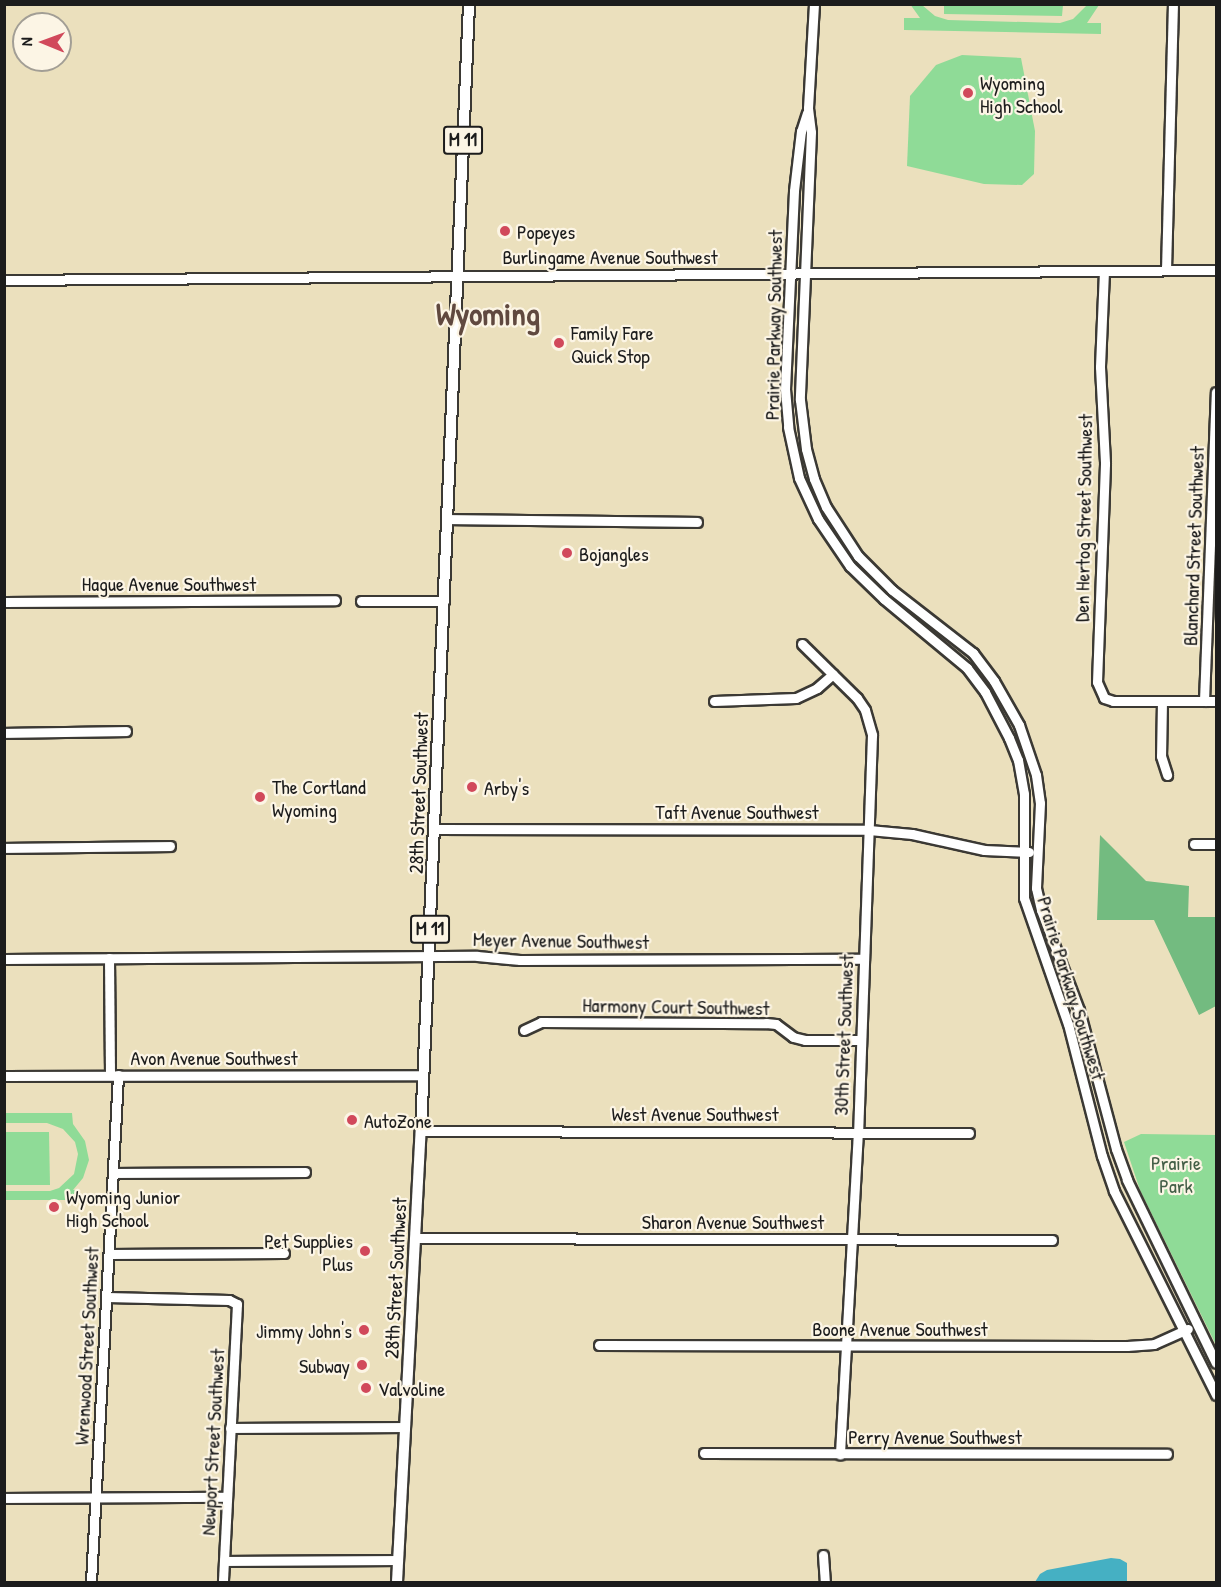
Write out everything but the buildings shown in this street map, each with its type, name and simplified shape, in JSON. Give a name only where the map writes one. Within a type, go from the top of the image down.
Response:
[{"type":"main road","name":"28th Street Southwest","points":[[397,1582],[429,956],[469,4]]},
{"type":"street","name":"Prairie Parkway Southwest","points":[[814,4],[808,108],[811,132],[801,419],[809,459],[826,507],[858,556],[892,590],[973,653],[1004,696],[1019,725],[1036,775],[1040,803],[1036,888],[1041,910],[1079,1010],[1116,1149],[1135,1200],[1216,1363]]},
{"type":"street","points":[[1166,270],[1173,4]]},
{"type":"street","name":"Prairie Parkway Southwest","points":[[808,108],[801,131],[795,179],[785,389],[799,478],[807,498],[834,545],[850,566],[884,600],[967,668],[992,704],[1009,738],[1022,778],[1025,813],[1024,898],[1068,1024],[1102,1156],[1114,1191],[1216,1395]]},
{"type":"street","name":"Burlingame Avenue Southwest","points":[[4,280],[1216,270]]},
{"type":"street","name":"Den Hertog Street Southwest","points":[[1104,271],[1100,367],[1105,464],[1097,682],[1104,698],[1113,701],[1162,701]]},
{"type":"street","name":"Blanchard Street Southwest","points":[[1204,701],[1216,392]]},
{"type":"street","points":[[447,519],[697,522]]},
{"type":"street","name":"Hague Avenue Southwest","points":[[4,602],[335,600]]},
{"type":"street","points":[[361,601],[444,601]]},
{"type":"street","name":"30th Street Southwest","points":[[802,644],[857,698],[865,710],[870,724],[872,755],[858,1131],[840,1454]]},
{"type":"street","points":[[714,701],[796,698],[817,688],[833,674]]},
{"type":"street","points":[[992,704],[1004,696]]},
{"type":"street","points":[[1167,775],[1161,756],[1162,701],[1216,701]]},
{"type":"street","points":[[4,733],[126,731]]},
{"type":"street","name":"Taft Avenue Southwest","points":[[434,829],[869,830],[912,834],[984,850],[1038,853]]},
{"type":"street","points":[[1194,844],[1216,844]]},
{"type":"street","points":[[4,848],[170,846]]},
{"type":"street","name":"Meyer Avenue Southwest","points":[[4,959],[477,956],[520,960],[864,959]]},
{"type":"street","name":"Wrenwood Street Southwest","points":[[91,1582],[114,1173],[114,1075],[109,958]]},
{"type":"street","name":"Harmony Court Southwest","points":[[524,1030],[541,1022],[766,1023],[776,1024],[793,1037],[805,1040],[861,1040]]},
{"type":"street","name":"Avon Avenue Southwest","points":[[4,1076],[423,1075]]},
{"type":"street","name":"West Avenue Southwest","points":[[421,1131],[969,1132]]},
{"type":"street","points":[[114,1173],[305,1172]]},
{"type":"street","name":"Sharon Avenue Southwest","points":[[415,1238],[1052,1240]]},
{"type":"street","points":[[109,1254],[284,1253]]},
{"type":"street","name":"Newport Street Southwest","points":[[107,1297],[229,1300],[237,1304],[223,1582]]},
{"type":"street","name":"Boone Avenue Southwest","points":[[599,1345],[1128,1347],[1154,1344],[1197,1324]]},
{"type":"street","points":[[230,1428],[405,1427]]},
{"type":"street","name":"Perry Avenue Southwest","points":[[704,1453],[1167,1455]]},
{"type":"street","points":[[4,1498],[227,1497]]},
{"type":"street","points":[[823,1555],[825,1582]]},
{"type":"street","points":[[224,1561],[398,1560]]},
{"type":"green space","points":[[910,4],[922,5],[935,16],[948,20],[1060,23],[1073,19],[1087,5],[1099,5],[1087,23],[1101,23],[1101,34],[904,30],[904,18],[920,18]]},
{"type":"green space","points":[[944,5],[1063,5],[1062,16],[944,14]]},
{"type":"green space","points":[[962,55],[1021,58],[1035,131],[1034,174],[1022,185],[984,184],[907,166],[910,96],[936,65]]},
{"type":"green space","points":[[1100,835],[1146,881],[1189,886],[1188,917],[1216,917],[1216,1006],[1199,1015],[1154,920],[1097,920]]},
{"type":"green space","points":[[5,1113],[72,1113],[73,1124],[85,1141],[89,1160],[83,1178],[73,1190],[80,1190],[80,1200],[5,1200],[5,1191],[50,1191],[59,1188],[74,1174],[78,1154],[75,1142],[63,1129],[47,1123],[5,1123]]},
{"type":"green space","points":[[5,1132],[49,1132],[50,1185],[5,1185]]},
{"type":"green space","name":"Prairie Park","points":[[1141,1134],[1216,1135],[1216,1345],[1140,1190],[1124,1142]]},
{"type":"water","points":[[1111,1558],[1127,1563],[1127,1582],[1035,1582],[1040,1574],[1047,1570]]},
{"type":"place","name":"Wyoming High School","points":[[968,93]]},
{"type":"place","name":"Popeyes","points":[[505,231]]},
{"type":"place","name":"Family Fare Quick Stop","points":[[559,343]]},
{"type":"place","name":"Bojangles","points":[[567,553]]},
{"type":"place","name":"Arby's","points":[[472,787]]},
{"type":"place","name":"The Cortland Wyoming","points":[[260,797]]},
{"type":"place","name":"AutoZone","points":[[352,1120]]},
{"type":"place","name":"Wyoming Junior High School","points":[[54,1207]]},
{"type":"place","name":"Pet Supplies Plus","points":[[365,1251]]},
{"type":"place","name":"Jimmy John's","points":[[364,1330]]},
{"type":"place","name":"Subway","points":[[362,1365]]},
{"type":"place","name":"Valvoline","points":[[366,1388]]},
{"type":"district","name":"Wyoming","points":[[488,314]]}]
